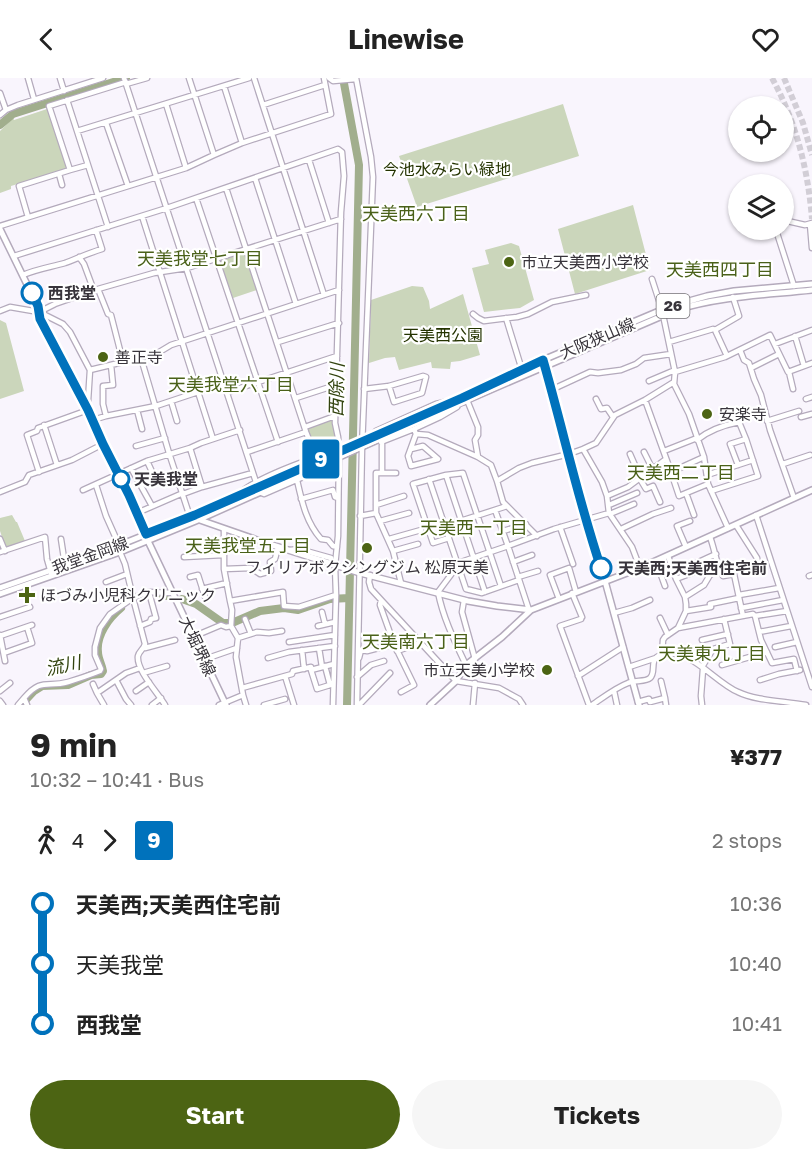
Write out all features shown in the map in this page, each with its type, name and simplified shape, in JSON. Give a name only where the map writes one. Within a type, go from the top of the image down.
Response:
[{"type":"main road","name":"大堀堺線","points":[[0,227],[38,306],[40,319],[87,407],[119,474],[223,704]]},
{"type":"main road","name":"大阪狭山線","points":[[148,541],[239,494],[339,454],[662,313],[707,296],[734,291],[794,286],[812,289]]},
{"type":"main road","name":"大阪狭山線","points":[[662,313],[733,297],[812,289]]},
{"type":"main road","name":"大阪狭山線","points":[[464,399],[522,370],[544,363]]},
{"type":"main road","name":"大阪狭山線","points":[[146,534],[259,492],[339,454]]},
{"type":"main road","points":[[430,705],[456,681],[466,665],[530,610],[640,568],[812,490]]},
{"type":"main road","points":[[194,517],[336,566],[464,600],[530,610]]},
{"type":"main road","name":"我堂金岡線","points":[[0,594],[65,565],[146,534]]},
{"type":"main road","name":"我堂金岡線","points":[[0,588],[120,552],[148,541]]},
{"type":"main road","points":[[605,581],[639,703]]},
{"type":"street","points":[[28,78],[34,99]]},
{"type":"street","points":[[60,78],[64,91]]},
{"type":"street","points":[[0,115],[6,110],[34,99],[64,91],[93,79],[103,78]]},
{"type":"street","points":[[70,170],[49,106],[126,82],[147,78]]},
{"type":"street","points":[[189,78],[214,155]]},
{"type":"street","points":[[77,131],[249,78]]},
{"type":"street","points":[[254,78],[324,295]]},
{"type":"street","points":[[0,227],[186,168],[242,143],[331,114],[324,78]]},
{"type":"street","points":[[331,80],[356,79],[373,177],[360,445],[357,704],[360,704],[390,673]]},
{"type":"street","points":[[126,82],[256,482]]},
{"type":"street","points":[[224,86],[242,143]]},
{"type":"street","points":[[263,105],[325,86]]},
{"type":"street","points":[[0,93],[6,110]]},
{"type":"street","points":[[67,100],[108,227]]},
{"type":"street","points":[[166,104],[186,168]]},
{"type":"street","points":[[106,123],[128,186]]},
{"type":"street","points":[[14,256],[142,216],[338,149],[342,152],[344,176],[335,416],[339,454],[333,705]]},
{"type":"street","points":[[309,160],[329,223]]},
{"type":"street","points":[[28,217],[19,186],[88,165]]},
{"type":"street","points":[[59,174],[62,185]]},
{"type":"street","points":[[255,178],[296,304]]},
{"type":"street","points":[[226,188],[306,430],[317,456],[256,482],[239,494]]},
{"type":"street","points":[[196,198],[278,442]]},
{"type":"street","points":[[142,216],[213,439]]},
{"type":"street","points":[[39,312],[96,290],[154,273],[187,268],[341,219]]},
{"type":"street","points":[[794,222],[811,224],[812,248]]},
{"type":"street","points":[[23,275],[102,249],[96,230]]},
{"type":"street","points":[[779,240],[794,286]]},
{"type":"street","points":[[79,257],[108,314],[111,315],[123,362]]},
{"type":"street","points":[[652,279],[669,342],[675,371],[674,382],[704,457],[708,484],[728,528]]},
{"type":"street","points":[[90,370],[156,354],[171,345],[339,290]]},
{"type":"street","points":[[473,314],[484,321],[506,318],[528,314],[552,302],[586,296]]},
{"type":"street","points":[[669,342],[715,330],[739,316],[733,297]]},
{"type":"street","points":[[0,311],[10,307],[39,312],[56,320],[70,332],[90,370],[87,407],[44,425],[38,428],[38,431],[27,435],[39,472]]},
{"type":"street","points":[[506,318],[522,370]]},
{"type":"street","points":[[278,342],[339,323]]},
{"type":"street","points":[[715,330],[727,356]]},
{"type":"street","points":[[775,344],[812,330]]},
{"type":"street","points":[[649,381],[727,356],[770,335],[789,372],[793,389]]},
{"type":"street","points":[[795,336],[804,366]]},
{"type":"street","points":[[740,350],[744,360],[751,368],[767,421],[795,498]]},
{"type":"street","points":[[551,390],[590,372],[621,370],[644,358],[671,354]]},
{"type":"street","points":[[751,368],[779,354]]},
{"type":"street","points":[[228,392],[337,356]]},
{"type":"street","points":[[141,358],[169,453],[183,494],[194,517]]},
{"type":"street","points":[[544,363],[585,520],[605,581]]},
{"type":"street","points":[[789,372],[812,363]]},
{"type":"street","points":[[106,416],[103,387],[113,385],[111,365]]},
{"type":"street","points":[[364,389],[389,386],[426,377],[422,393],[394,402],[389,386]]},
{"type":"street","points":[[497,481],[532,463],[568,454],[596,443],[613,417],[674,382]]},
{"type":"street","points":[[93,420],[156,406],[225,383]]},
{"type":"street","points":[[296,398],[336,385]]},
{"type":"street","points":[[376,431],[436,404],[464,399]]},
{"type":"street","points":[[382,473],[381,442],[415,432],[464,399]]},
{"type":"street","points":[[464,399],[478,427],[475,440],[478,457]]},
{"type":"street","points":[[596,399],[601,410],[607,408],[613,417]]},
{"type":"street","points":[[645,400],[679,496],[708,484]]},
{"type":"street","points":[[171,401],[177,421]]},
{"type":"street","points":[[138,410],[142,429]]},
{"type":"street","points":[[767,421],[800,414],[812,414]]},
{"type":"street","points":[[247,452],[278,442],[335,416]]},
{"type":"street","points":[[664,451],[697,439],[717,428],[739,422],[758,476],[711,491]]},
{"type":"street","points":[[44,425],[57,465]]},
{"type":"street","points":[[83,490],[147,461],[240,430]]},
{"type":"street","points":[[411,449],[423,446],[438,459],[411,466],[408,456],[415,432]]},
{"type":"street","points":[[415,432],[428,435],[478,457],[490,465],[503,502],[537,536]]},
{"type":"street","points":[[136,446],[165,438]]},
{"type":"street","points":[[738,465],[730,444],[746,439]]},
{"type":"street","points":[[0,492],[25,482],[29,475],[72,460],[103,444]]},
{"type":"street","points":[[190,448],[202,487]]},
{"type":"street","points":[[583,449],[602,482],[610,513],[632,546],[640,568]]},
{"type":"street","points":[[644,452],[653,470]]},
{"type":"street","points":[[630,454],[646,489],[653,486],[660,502]]},
{"type":"street","points":[[783,464],[810,455]]},
{"type":"street","points":[[671,472],[704,457]]},
{"type":"street","points":[[607,496],[628,487],[666,459]]},
{"type":"street","points":[[707,475],[753,460]]},
{"type":"street","points":[[147,461],[154,476]]},
{"type":"street","points":[[131,468],[152,506]]},
{"type":"street","points":[[259,492],[264,494],[324,468]]},
{"type":"street","points":[[137,513],[202,487],[253,473]]},
{"type":"street","points":[[396,473],[376,473],[376,513],[393,551],[401,583]]},
{"type":"street","points":[[449,538],[433,543],[413,484],[446,474],[463,473],[501,586]]},
{"type":"street","points":[[446,474],[485,592]]},
{"type":"street","points":[[429,479],[466,589],[482,593],[538,571]]},
{"type":"street","points":[[297,480],[304,513],[312,529],[321,539],[328,540],[337,547]]},
{"type":"street","points":[[96,485],[102,506],[119,545]]},
{"type":"street","points":[[301,499],[333,490],[335,497],[338,498]]},
{"type":"street","points":[[609,505],[637,493]]},
{"type":"street","points":[[686,493],[694,515]]},
{"type":"street","points":[[376,505],[404,496]]},
{"type":"street","points":[[466,665],[456,644],[438,592],[459,565],[561,527],[634,504]]},
{"type":"street","points":[[446,526],[507,506]]},
{"type":"street","points":[[621,529],[671,508]]},
{"type":"street","points":[[495,510],[530,610]]},
{"type":"street","points":[[360,516],[376,513]]},
{"type":"street","points":[[380,521],[409,513]]},
{"type":"street","points":[[756,515],[812,687]]},
{"type":"street","points":[[686,547],[677,526],[690,521]]},
{"type":"street","points":[[503,531],[526,524]]},
{"type":"street","points":[[736,525],[757,558],[759,566],[743,569]]},
{"type":"street","points":[[561,527],[573,564]]},
{"type":"street","points":[[224,529],[224,569],[232,610],[231,624],[238,638],[236,657],[246,705]]},
{"type":"street","points":[[389,540],[421,530]]},
{"type":"street","points":[[0,539],[2,552],[45,537],[47,560],[51,573]]},
{"type":"street","points":[[710,537],[718,568],[723,576],[734,574],[743,616]]},
{"type":"street","points":[[61,539],[65,565]]},
{"type":"street","points":[[393,551],[418,544]]},
{"type":"street","points":[[224,569],[251,568],[260,574],[271,571],[270,562],[274,559],[278,547]]},
{"type":"street","points":[[288,550],[299,549],[331,558]]},
{"type":"street","points":[[120,552],[144,637],[145,648]]},
{"type":"street","points":[[690,566],[716,554]]},
{"type":"street","points":[[184,557],[223,555]]},
{"type":"street","points":[[513,562],[532,555]]},
{"type":"street","points":[[668,555],[685,597],[686,611],[678,628]]},
{"type":"street","points":[[559,599],[550,575],[568,568],[582,617],[560,626],[591,705],[633,681],[649,679],[663,682],[666,705]]},
{"type":"street","points":[[685,597],[704,585],[718,568]]},
{"type":"street","points":[[665,586],[661,574],[674,571]]},
{"type":"street","points":[[676,579],[697,571]]},
{"type":"street","points":[[106,582],[127,574]]},
{"type":"street","points":[[190,577],[198,575],[205,597]]},
{"type":"street","points":[[370,575],[371,589],[456,681],[499,688],[519,699],[523,705]]},
{"type":"street","points":[[202,589],[227,583]]},
{"type":"street","points":[[686,611],[711,607],[710,604],[779,588]]},
{"type":"street","points":[[18,705],[26,701],[32,689],[39,684],[66,682],[100,671],[95,655],[96,647],[100,628],[110,614],[149,592],[173,593]]},
{"type":"street","points":[[230,601],[283,592],[284,606],[299,607],[336,595]]},
{"type":"street","points":[[140,626],[156,618],[150,596]]},
{"type":"street","points":[[381,600],[380,605],[394,644],[414,685],[401,692]]},
{"type":"street","points":[[464,600],[462,612],[475,659]]},
{"type":"street","points":[[614,614],[650,600]]},
{"type":"street","points":[[741,608],[783,600]]},
{"type":"street","points":[[0,617],[30,607]]},
{"type":"street","points":[[662,654],[663,640],[678,628],[753,614],[787,611]]},
{"type":"street","points":[[322,612],[325,624]]},
{"type":"street","points":[[755,615],[759,632],[772,663],[794,660],[797,670]]},
{"type":"street","points":[[245,619],[251,634]]},
{"type":"street","points":[[318,626],[335,619]]},
{"type":"street","points":[[702,705],[703,668],[712,649],[730,644],[724,619]]},
{"type":"street","points":[[655,625],[661,620],[668,635]]},
{"type":"street","points":[[202,633],[221,625],[226,627],[231,624]]},
{"type":"street","points":[[4,653],[32,643],[29,626],[0,636],[5,661]]},
{"type":"street","points":[[759,632],[791,626]]},
{"type":"street","points":[[238,638],[257,632],[282,631]]},
{"type":"street","points":[[702,640],[728,634]]},
{"type":"street","points":[[290,642],[335,635]]},
{"type":"street","points":[[714,637],[716,648]]},
{"type":"street","points":[[165,705],[142,670],[138,654],[145,648],[175,640]]},
{"type":"street","points":[[775,647],[797,642]]},
{"type":"street","points":[[397,651],[420,643]]},
{"type":"street","points":[[357,659],[360,657],[361,650],[367,651],[394,644]]},
{"type":"street","points":[[268,658],[289,652],[335,646]]},
{"type":"street","points":[[578,676],[623,647]]},
{"type":"street","points":[[211,657],[237,648]]},
{"type":"street","points":[[242,688],[311,667],[317,688],[330,685],[319,648]]},
{"type":"street","points":[[302,650],[304,669]]},
{"type":"street","points":[[722,665],[767,652]]},
{"type":"street","points":[[629,667],[662,654],[685,656],[739,693],[768,702],[806,705]]},
{"type":"street","points":[[649,679],[652,676],[653,662],[656,658]]},
{"type":"street","points":[[357,677],[371,665],[384,661]]},
{"type":"street","points":[[311,670],[334,664]]},
{"type":"street","points":[[97,693],[126,674],[167,666]]},
{"type":"street","points":[[760,680],[805,669]]},
{"type":"street","points":[[285,676],[294,705]]},
{"type":"street","points":[[116,680],[131,705]]},
{"type":"street","points":[[136,691],[149,682]]},
{"type":"street","points":[[0,690],[10,683]]},
{"type":"street","points":[[473,705],[475,683]]},
{"type":"street","points":[[93,684],[104,705]]},
{"type":"street","points":[[614,691],[617,705]]},
{"type":"street","points":[[223,704],[243,695]]},
{"type":"street","points":[[152,705],[161,698]]},
{"type":"street","points":[[639,703],[649,699],[650,702],[664,698]]},
{"type":"street","points":[[268,705],[285,699]]},
{"type":"street","points":[[0,701],[3,705]]},
{"type":"green space","name":"今池水みらい緑地","points":[[563,104],[579,156],[417,207],[399,156]]},
{"type":"green space","points":[[47,109],[67,169],[11,186],[11,189],[0,193],[0,131],[13,118],[14,120]]},
{"type":"green space","points":[[633,205],[650,270],[575,294],[558,229]]},
{"type":"green space","points":[[511,243],[519,246],[534,300],[520,308],[484,312],[472,268],[489,264],[485,250]]},
{"type":"green space","points":[[244,253],[257,290],[233,298],[220,262]]},
{"type":"green space","name":"天美西公園","points":[[412,286],[423,287],[430,309],[463,294],[480,355],[451,362],[450,369],[432,368],[431,362],[399,370],[395,357],[369,363],[371,300]]},
{"type":"green space","points":[[0,320],[6,323],[24,391],[0,399]]},
{"type":"green space","points":[[332,420],[336,434],[335,445],[320,452],[316,451],[309,427]]},
{"type":"green space","points":[[12,515],[25,541],[7,547],[0,531],[0,518]]},
{"type":"waterway","points":[[0,125],[13,114],[126,78]]},
{"type":"waterway","name":"西除川","points":[[343,78],[359,165],[347,705]]},
{"type":"waterway","name":"流川","points":[[148,594],[168,596]]},
{"type":"waterway","name":"流川","points":[[182,599],[196,604],[223,623],[232,623],[260,611],[284,608],[298,610],[330,599],[349,598]]},
{"type":"waterway","name":"流川","points":[[21,705],[42,686],[68,685],[91,675],[101,674],[103,671],[98,655],[99,639],[108,622],[121,608]]},
{"type":"tunnel","points":[[772,78],[788,112],[800,146],[812,219]]},
{"type":"tunnel","points":[[784,78],[803,123],[812,155]]},
{"type":"bus line","name":"9","points":[[32,293],[38,306],[40,319],[88,410],[146,534],[195,515],[462,398],[543,360],[585,520],[601,568]]},
{"type":"place","name":"市立天美西小学校","points":[[509,262]]},
{"type":"place","name":"西我堂","points":[[32,293]]},
{"type":"place","name":"善正寺","points":[[103,357]]},
{"type":"place","name":"安楽寺","points":[[707,414]]},
{"type":"place","name":"天美我堂","points":[[121,479]]},
{"type":"place","name":"フィリアボクシングジム 松原天美","points":[[367,548]]},
{"type":"place","name":"天美西;天美西住宅前","points":[[601,568]]},
{"type":"place","name":"ほづみ小児科クリニック","points":[[27,595]]},
{"type":"place","name":"市立天美小学校","points":[[547,670]]},
{"type":"district","name":"天美西六丁目","points":[[416,214]]},
{"type":"district","name":"天美我堂七丁目","points":[[200,259]]},
{"type":"district","name":"天美西四丁目","points":[[720,270]]},
{"type":"district","name":"天美我堂六丁目","points":[[231,385]]},
{"type":"district","name":"天美西二丁目","points":[[681,473]]},
{"type":"district","name":"天美西一丁目","points":[[474,528]]},
{"type":"district","name":"天美我堂五丁目","points":[[248,546]]},
{"type":"district","name":"天美南六丁目","points":[[416,642]]},
{"type":"district","name":"天美東九丁目","points":[[712,654]]}]
